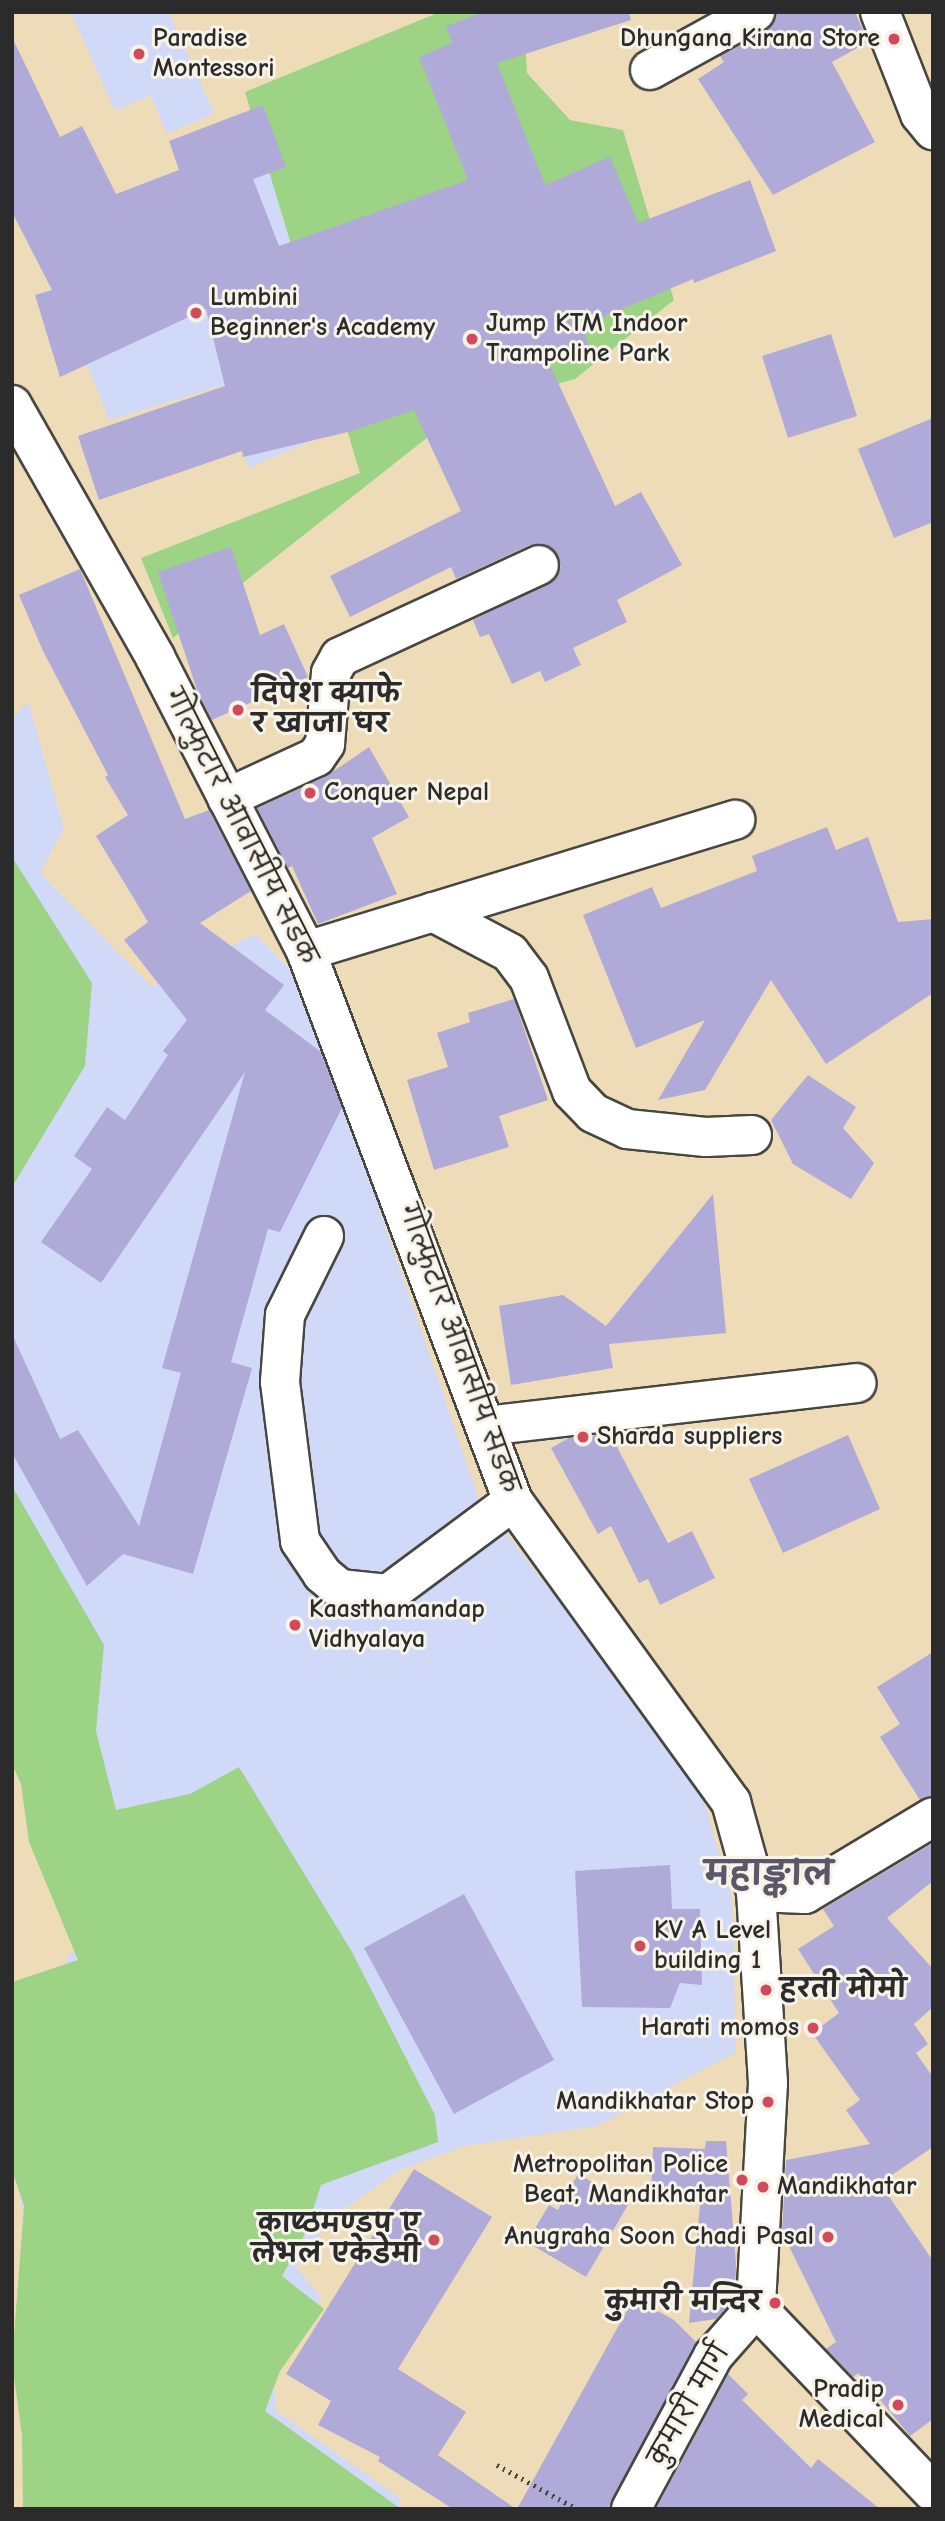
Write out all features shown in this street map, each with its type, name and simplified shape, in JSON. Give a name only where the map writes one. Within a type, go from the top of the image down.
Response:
[{"type":"main road","points":[[650,70],[755,12]]},
{"type":"main road","points":[[880,12],[920,114],[933,130]]},
{"type":"main road","name":"गोल्फुटार आवासीय सडक","points":[[12,405],[155,657],[306,951],[513,1501],[730,1802],[756,1892],[768,2083],[756,2307]]},
{"type":"main road","points":[[227,798],[316,757],[325,744],[331,673],[340,657],[539,565]]},
{"type":"main road","points":[[306,951],[735,820]]},
{"type":"main road","points":[[433,912],[510,953],[529,978],[572,1091],[593,1113],[627,1129],[706,1137],[752,1135]]},
{"type":"main road","points":[[324,1236],[285,1315],[280,1382],[300,1541],[322,1574],[340,1589],[388,1594],[513,1501]]},
{"type":"main road","points":[[486,1426],[857,1383]]},
{"type":"main road","points":[[756,1892],[805,1894],[933,1817]]},
{"type":"main road","points":[[756,2307],[933,2492]]},
{"type":"main road","name":"कुमारी मार्ग","points":[[631,2509],[713,2356],[756,2307]]},
{"type":"path","points":[[497,2465],[577,2509]]},
{"type":"shaded area","name":"Paradise Montessori","points":[[71,12],[169,12],[214,113],[167,134],[150,95],[115,111]]},
{"type":"shaded area","name":"Lumbini Beginner's Academy","points":[[269,146],[362,419],[248,468],[223,385],[109,420],[38,240]]},
{"type":"shaded area","name":"Kaasthamandap Vidhyalaya","points":[[28,702],[64,828],[40,873],[151,986],[255,934],[343,1023],[380,1211],[479,1499],[697,1777],[732,1898],[736,2052],[597,2126],[464,2146],[400,2170],[333,2217],[296,2267],[321,2297],[273,2368],[276,2411],[399,2497],[400,2509],[47,2509],[29,2240],[15,2174],[41,1996],[78,1944],[12,1751],[12,718]]},
{"type":"green space","name":"Jump KTM Indoor Trampoline Park","points":[[440,12],[523,12],[527,73],[570,120],[623,130],[674,300],[575,379],[461,411],[173,638],[141,558],[360,473],[245,92]]},
{"type":"green space","points":[[12,857],[92,983],[85,1066],[12,1187]]},
{"type":"green space","points":[[12,1486],[104,1645],[96,1731],[116,1810],[190,1794],[239,1767],[352,1952],[435,2115],[438,2142],[321,2185],[306,2232],[282,2276],[324,2309],[280,2371],[265,2411],[401,2509],[23,2509],[22,2436],[12,2362],[24,2206],[12,2170],[12,1982],[78,1960],[29,1842],[21,1784],[12,1764]]},
{"type":"building","points":[[484,12],[629,12],[631,20],[497,63],[545,185],[610,157],[638,223],[750,180],[776,251],[694,283],[693,279],[582,326],[590,348],[549,363],[615,506],[641,492],[682,565],[617,600],[627,622],[573,648],[581,665],[545,682],[540,671],[512,684],[489,634],[480,637],[473,620],[556,578],[561,566],[551,547],[530,545],[456,579],[451,567],[350,617],[330,576],[461,511],[414,410],[352,431],[243,457],[242,451],[99,500],[78,436],[225,386],[206,309],[60,377],[35,295],[52,290],[12,212],[12,37],[60,137],[82,126],[116,194],[179,170],[169,141],[263,105],[286,167],[253,179],[279,246],[468,180],[419,57],[452,43],[446,26]]},
{"type":"building","points":[[777,12],[855,12],[868,42],[832,62],[875,142],[773,195],[698,79],[724,62],[720,56],[766,31]]},
{"type":"building","points":[[831,334],[857,416],[788,438],[762,356]]},
{"type":"building","points":[[933,418],[933,522],[894,538],[858,449]]},
{"type":"building","points":[[231,547],[260,635],[284,624],[308,677],[212,720],[198,693],[158,572]]},
{"type":"building","points":[[80,569],[185,819],[209,810],[251,891],[200,923],[284,985],[265,1010],[321,1052],[342,1108],[280,1232],[268,1229],[231,1362],[252,1368],[193,1574],[123,1554],[87,1586],[12,1453],[12,1334],[60,1439],[78,1430],[139,1526],[181,1373],[162,1368],[245,1072],[101,1283],[41,1242],[92,1169],[74,1156],[107,1107],[125,1120],[168,1055],[163,1051],[187,1020],[124,940],[148,922],[96,836],[128,815],[105,777],[108,775],[43,651],[19,595]]},
{"type":"building","points":[[369,747],[409,817],[372,838],[397,894],[318,924],[292,866],[288,868],[257,808],[325,777]]},
{"type":"building","points":[[827,827],[836,850],[868,837],[898,922],[933,919],[933,993],[826,1064],[771,980],[705,1090],[658,1100],[705,1020],[636,1048],[583,915],[652,887],[661,908],[757,871],[752,856]]},
{"type":"building","points":[[514,999],[548,1100],[499,1116],[509,1147],[434,1170],[407,1080],[448,1067],[437,1033],[470,1022],[468,1013]]},
{"type":"building","points":[[808,1075],[856,1107],[843,1128],[874,1163],[851,1199],[793,1164],[771,1120]]},
{"type":"building","points":[[713,1194],[726,1333],[609,1344],[613,1368],[511,1385],[499,1306],[563,1295],[606,1326]]},
{"type":"building","points":[[610,1434],[668,1543],[692,1531],[715,1578],[660,1605],[648,1579],[639,1583],[611,1526],[598,1534],[551,1448],[569,1438]]},
{"type":"building","points":[[848,1435],[880,1509],[783,1553],[749,1479]]},
{"type":"building","points":[[933,1652],[933,1795],[920,1800],[880,1737],[900,1724],[877,1687]]},
{"type":"building","points":[[933,1843],[933,1881],[887,1918],[933,1969],[933,2007],[914,2024],[928,2044],[916,2053],[933,2077],[933,2147],[880,2183],[933,2261],[933,2419],[910,2436],[858,2373],[853,2377],[826,2349],[836,2342],[782,2232],[786,2160],[870,2144],[846,2110],[860,2100],[812,2033],[839,2013],[798,1949],[834,1926],[823,1909]]},
{"type":"building","name":"KV A Level building 1","points":[[670,1865],[672,1909],[700,1909],[702,1985],[680,1983],[670,2008],[582,2007],[575,1871]]},
{"type":"building","points":[[464,1894],[554,2060],[454,2114],[364,1948]]},
{"type":"building","points":[[706,2141],[726,2141],[736,2264],[735,2298],[716,2319],[689,2323],[701,2195],[651,2194],[653,2147],[705,2149]]},
{"type":"building","points":[[414,2169],[492,2217],[398,2369],[466,2412],[438,2455],[516,2509],[453,2509],[378,2461],[380,2457],[318,2425],[331,2401],[286,2374]]},
{"type":"building","points":[[578,2174],[629,2203],[586,2277],[527,2242],[549,2205],[558,2210]]},
{"type":"building","points":[[634,2298],[674,2320],[696,2342],[609,2509],[517,2509]]},
{"type":"building","points":[[728,2374],[748,2394],[742,2400],[811,2468],[818,2459],[880,2509],[656,2509]]},
{"type":"place","name":"Dhungana Kirana Store","points":[[894,39]]},
{"type":"place","name":"Paradise Montessori","points":[[139,54]]},
{"type":"place","name":"Lumbini Beginner's Academy","points":[[196,313]]},
{"type":"place","name":"Jump KTM Indoor Trampoline Park","points":[[472,339]]},
{"type":"place","name":"दिपेश क्याफे र खाजा घर","points":[[238,710]]},
{"type":"place","name":"Conquer Nepal","points":[[310,793]]},
{"type":"place","name":"Sharda suppliers","points":[[583,1437]]},
{"type":"place","name":"Kaasthamandap Vidhyalaya","points":[[295,1625]]},
{"type":"place","name":"KV A Level building 1","points":[[640,1946]]},
{"type":"place","name":"हरती मोमो","points":[[766,1990]]},
{"type":"place","name":"Harati momos","points":[[813,2028]]},
{"type":"place","name":"Mandikhatar Stop","points":[[768,2102]]},
{"type":"place","name":"Metropolitan Police Beat, Mandikhatar","points":[[742,2180]]},
{"type":"place","name":"Mandikhatar","points":[[763,2187]]},
{"type":"place","name":"Anugraha Soon Chadi Pasal","points":[[828,2237]]},
{"type":"place","name":"काष्ठमण्डप ए लेभल एकेडेमी","points":[[434,2240]]},
{"type":"place","name":"कुमारी मन्दिर","points":[[775,2303]]},
{"type":"place","name":"Pradip Medical","points":[[898,2405]]},
{"type":"district","name":"महाङ्काल","points":[[769,1874]]}]
